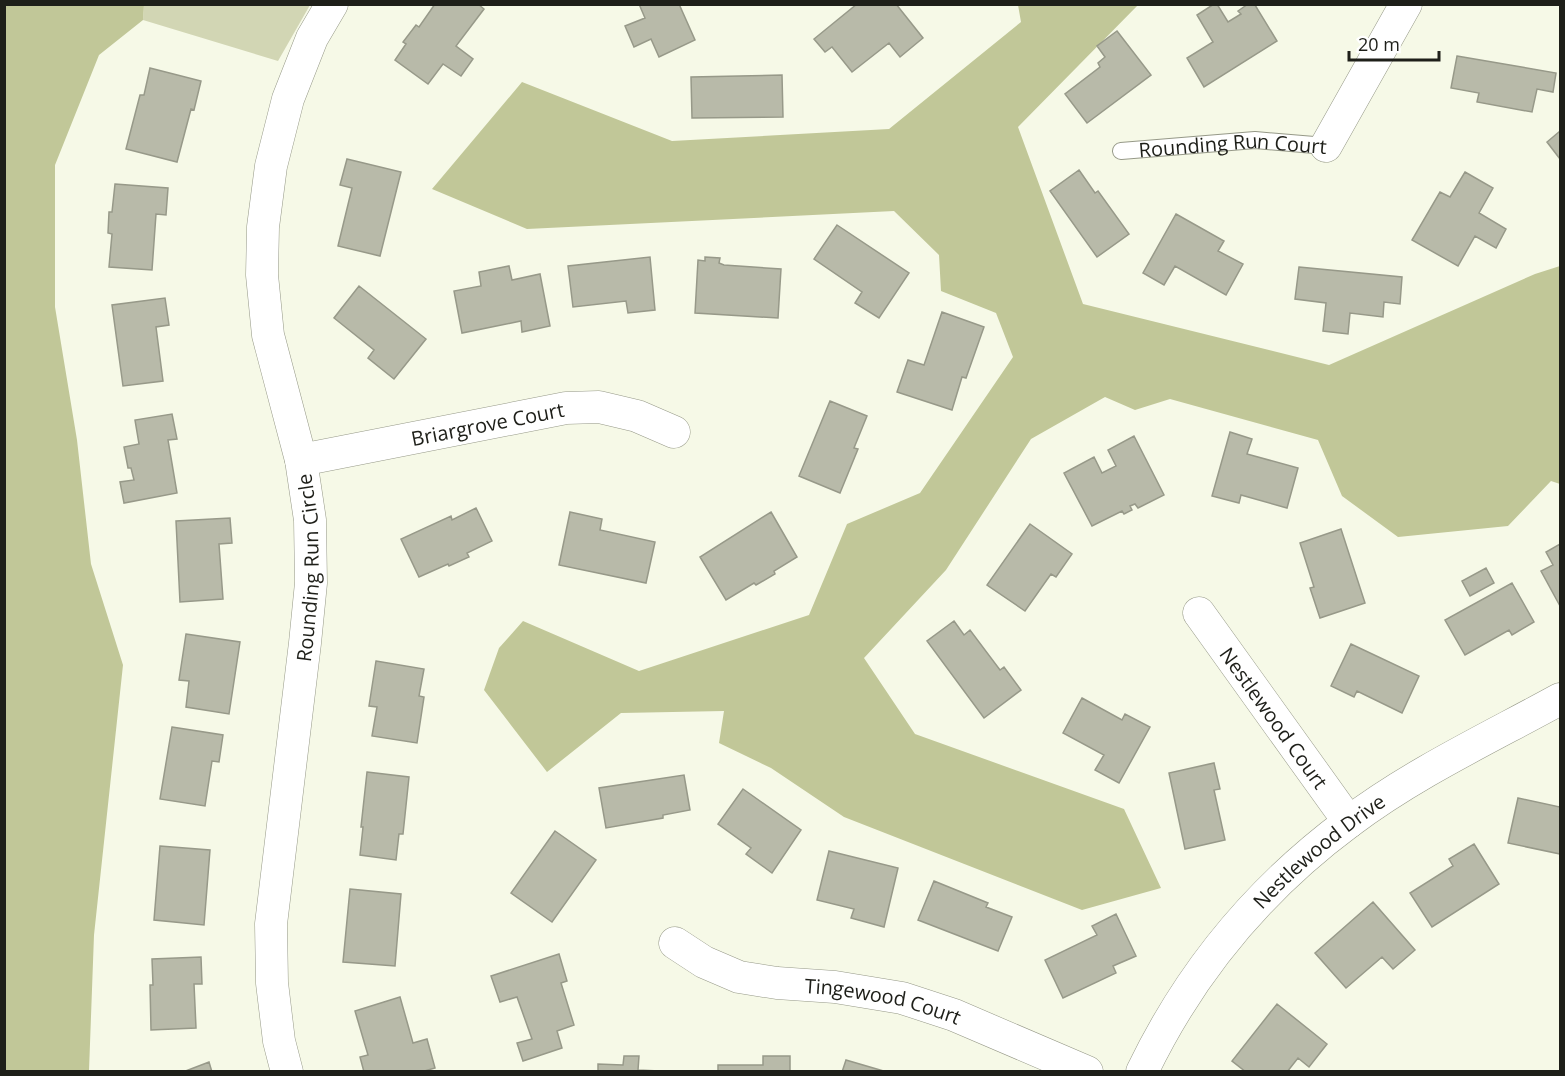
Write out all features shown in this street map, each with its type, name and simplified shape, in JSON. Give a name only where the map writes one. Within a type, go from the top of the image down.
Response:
[{"type":"street","name":"Rounding Run Circle","points":[[287,1071],[279,1041],[272,983],[271,924],[311,583],[310,520],[301,460],[268,335],[262,275],[263,227],[271,166],[288,99],[312,38],[332,4]]},
{"type":"street","name":"Rounding Run Court","points":[[1326,146],[1406,4]]},
{"type":"street","name":"Briargrove Court","points":[[301,460],[566,408],[600,407],[627,414],[674,432]]},
{"type":"street","name":"Nestlewood Court","points":[[1199,613],[1349,822]]},
{"type":"street","name":"Nestlewood Drive","points":[[1143,1071],[1161,1033],[1197,976],[1242,918],[1287,873],[1349,822],[1408,783],[1560,699]]},
{"type":"street","name":"Tingewood Court","points":[[675,944],[704,962],[739,977],[777,983],[835,987],[902,998],[954,1015],[1088,1071]]},
{"type":"lane","name":"Rounding Run Court","points":[[1121,151],[1255,140],[1326,146]]},
{"type":"green space","points":[[5,4],[144,5],[143,20],[99,55],[55,165],[55,307],[77,440],[91,564],[123,665],[94,935],[89,1071],[5,1071]]},
{"type":"green space","points":[[144,4],[310,5],[278,61],[143,20]]},
{"type":"green space","points":[[1018,5],[1138,5],[1018,127],[1083,304],[1329,365],[1535,274],[1560,266],[1560,484],[1551,481],[1508,526],[1398,537],[1342,496],[1318,440],[1170,399],[1135,410],[1105,397],[1031,439],[946,570],[864,658],[915,734],[1124,809],[1161,888],[1082,910],[844,817],[771,768],[719,743],[724,711],[621,713],[547,772],[484,690],[499,648],[523,621],[639,671],[809,615],[847,524],[920,493],[1013,357],[996,313],[941,291],[939,255],[894,211],[527,229],[432,189],[522,82],[672,141],[889,129],[1021,22]]},
{"type":"building","points":[[435,4],[478,4],[484,9],[456,46],[473,59],[461,76],[443,64],[428,84],[395,60],[406,44],[403,42],[416,25],[419,27]]},
{"type":"building","points":[[639,4],[679,4],[695,40],[659,57],[651,39],[634,47],[625,26],[645,18]]},
{"type":"building","points":[[857,4],[896,4],[923,38],[900,57],[889,43],[852,72],[832,47],[825,52],[814,39]]},
{"type":"building","points":[[1217,4],[1228,22],[1241,14],[1238,11],[1248,4],[1255,5],[1277,41],[1204,87],[1187,58],[1213,42],[1197,15]]},
{"type":"building","points":[[1117,31],[1151,75],[1087,123],[1065,94],[1100,67],[1098,63],[1105,57],[1097,46]]},
{"type":"building","points":[[1457,56],[1556,73],[1553,92],[1537,89],[1532,112],[1477,102],[1479,93],[1451,88]]},
{"type":"building","points":[[150,68],[201,81],[177,162],[126,149],[140,95],[144,95]]},
{"type":"building","points":[[782,75],[783,117],[692,118],[691,77]]},
{"type":"building","points":[[1560,131],[1560,159],[1547,142]]},
{"type":"building","points":[[347,159],[401,172],[380,256],[338,246],[352,188],[340,185]]},
{"type":"building","points":[[1079,170],[1095,193],[1098,191],[1129,234],[1097,257],[1050,191]]},
{"type":"building","points":[[1465,172],[1493,188],[1479,213],[1506,229],[1496,248],[1475,236],[1458,266],[1412,240],[1440,192],[1450,197]]},
{"type":"building","points":[[115,184],[168,188],[166,215],[156,214],[152,270],[109,267],[112,234],[108,233],[109,212],[112,212]]},
{"type":"building","points":[[1176,214],[1224,241],[1218,251],[1243,264],[1226,295],[1175,266],[1164,285],[1143,273]]},
{"type":"building","points":[[837,225],[909,273],[879,318],[855,303],[862,292],[814,259]]},
{"type":"building","points":[[650,257],[655,310],[628,313],[626,301],[573,307],[568,266]]},
{"type":"building","points":[[705,257],[720,258],[719,263],[724,265],[781,269],[778,318],[695,313],[698,260],[705,261]]},
{"type":"building","points":[[509,266],[512,280],[540,274],[550,326],[522,332],[521,321],[462,333],[454,291],[481,286],[479,272]]},
{"type":"building","points":[[1299,267],[1402,277],[1400,304],[1384,302],[1383,317],[1350,313],[1348,334],[1323,331],[1326,303],[1295,299]]},
{"type":"building","points":[[359,286],[426,339],[394,379],[368,358],[374,350],[334,318]]},
{"type":"building","points":[[165,298],[169,325],[156,327],[163,381],[123,386],[112,305]]},
{"type":"building","points":[[942,312],[984,327],[966,378],[962,377],[952,410],[897,392],[908,360],[924,365]]},
{"type":"building","points":[[830,401],[867,416],[854,448],[858,449],[840,493],[799,476]]},
{"type":"building","points":[[172,414],[177,439],[168,440],[177,493],[124,503],[120,482],[134,480],[131,468],[128,468],[124,447],[139,444],[135,420]]},
{"type":"building","points":[[1230,432],[1252,439],[1247,454],[1298,468],[1287,508],[1241,495],[1239,503],[1212,496]]},
{"type":"building","points":[[1134,436],[1164,495],[1138,508],[1135,504],[1130,506],[1132,510],[1124,514],[1122,511],[1092,526],[1064,473],[1094,457],[1102,473],[1116,466],[1108,450]]},
{"type":"building","points":[[476,508],[492,541],[467,553],[469,557],[419,577],[401,539],[451,516],[452,520]]},
{"type":"building","points":[[570,512],[602,519],[600,530],[655,542],[646,583],[559,565]]},
{"type":"building","points":[[771,512],[797,557],[774,571],[775,574],[756,585],[754,583],[726,600],[700,557]]},
{"type":"building","points":[[230,518],[232,543],[219,544],[223,599],[180,602],[176,521]]},
{"type":"building","points":[[1030,524],[1072,554],[1056,577],[1051,574],[1025,611],[987,585]]},
{"type":"building","points":[[1341,529],[1365,603],[1320,618],[1310,588],[1314,587],[1300,543]]},
{"type":"building","points":[[1560,544],[1560,606],[1541,571],[1553,565],[1546,552]]},
{"type":"building","points":[[1486,568],[1494,583],[1470,596],[1462,581]]},
{"type":"building","points":[[1512,583],[1534,622],[1512,635],[1509,630],[1465,655],[1445,620]]},
{"type":"building","points":[[954,621],[964,635],[970,630],[1000,670],[1004,667],[1021,690],[984,718],[927,641]]},
{"type":"building","points":[[186,634],[240,642],[229,714],[186,707],[189,681],[179,680]]},
{"type":"building","points":[[1351,644],[1419,676],[1402,713],[1357,691],[1354,697],[1331,686]]},
{"type":"building","points":[[376,661],[424,669],[419,696],[424,697],[417,743],[372,736],[377,707],[369,706]]},
{"type":"building","points":[[1082,698],[1122,720],[1125,714],[1150,727],[1119,783],[1095,770],[1104,755],[1063,733]]},
{"type":"building","points":[[172,727],[223,735],[219,762],[212,761],[205,806],[160,799]]},
{"type":"building","points":[[1214,763],[1220,789],[1214,790],[1225,840],[1185,849],[1169,773]]},
{"type":"building","points":[[367,772],[409,777],[403,834],[399,834],[396,860],[360,855]]},
{"type":"building","points":[[684,775],[690,810],[663,815],[663,818],[606,828],[599,788]]},
{"type":"building","points":[[743,789],[801,830],[772,873],[746,854],[751,848],[718,824]]},
{"type":"building","points":[[1518,798],[1560,807],[1560,854],[1508,843]]},
{"type":"building","points":[[555,831],[596,860],[552,922],[511,893]]},
{"type":"building","points":[[1474,844],[1499,884],[1432,927],[1410,893],[1453,866],[1449,859]]},
{"type":"building","points":[[160,846],[210,850],[204,925],[154,920]]},
{"type":"building","points":[[829,851],[898,868],[884,927],[851,918],[854,909],[817,900]]},
{"type":"building","points":[[934,881],[988,903],[986,907],[1012,917],[998,951],[918,920]]},
{"type":"building","points":[[350,889],[401,894],[395,966],[343,962]]},
{"type":"building","points":[[1373,902],[1415,950],[1393,969],[1382,957],[1346,988],[1315,953]]},
{"type":"building","points":[[1116,914],[1136,956],[1113,966],[1116,973],[1063,998],[1045,960],[1097,935],[1092,926]]},
{"type":"building","points":[[559,954],[567,981],[561,983],[574,1025],[557,1031],[562,1048],[523,1061],[517,1043],[532,1039],[517,997],[500,1002],[491,976]]},
{"type":"building","points":[[201,957],[202,984],[194,984],[196,1028],[151,1030],[152,959]]},
{"type":"building","points":[[400,997],[413,1043],[427,1039],[435,1068],[421,1072],[364,1072],[360,1057],[368,1055],[355,1011]]},
{"type":"building","points":[[1277,1004],[1327,1044],[1309,1067],[1298,1058],[1287,1072],[1246,1072],[1232,1061]]},
{"type":"building","points":[[624,1056],[639,1056],[638,1070],[681,1072],[598,1072],[598,1064],[623,1065]]},
{"type":"building","points":[[763,1056],[790,1056],[790,1072],[718,1072],[718,1065],[763,1065]]},
{"type":"building","points":[[846,1060],[887,1072],[842,1072]]},
{"type":"building","points":[[209,1062],[212,1072],[183,1072]]}]
